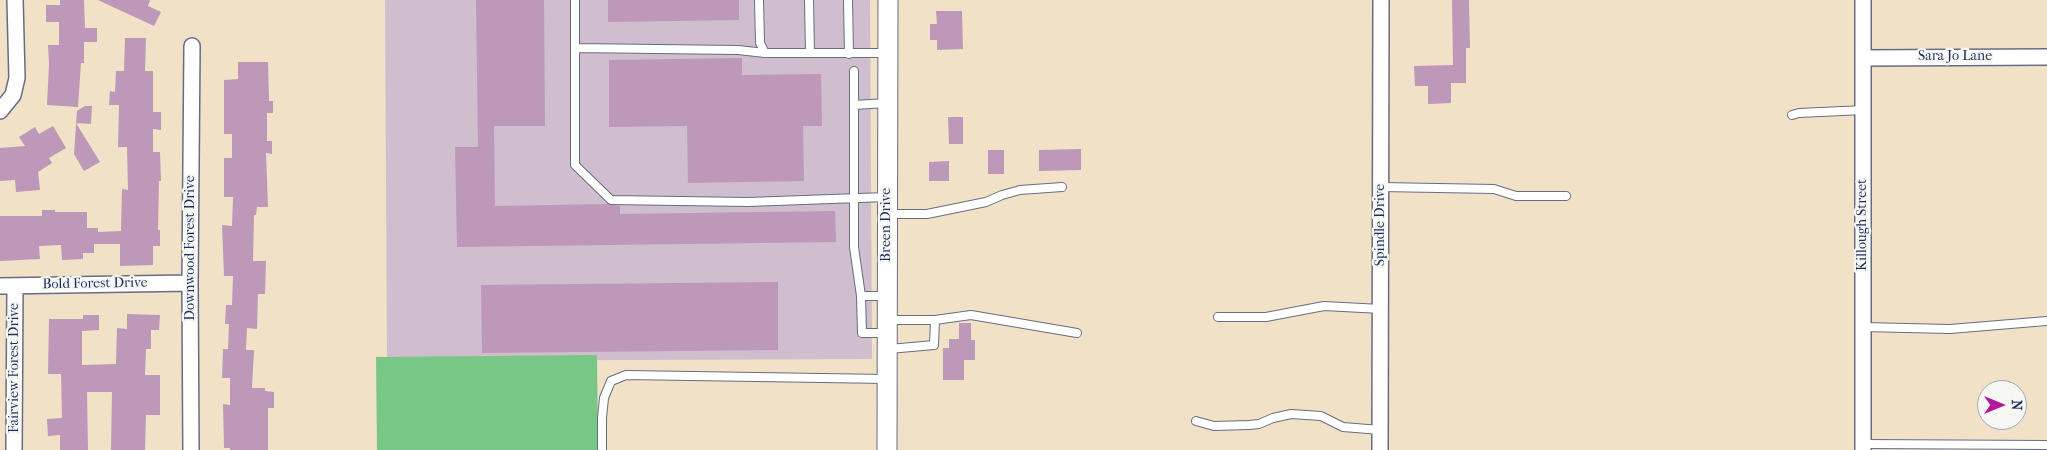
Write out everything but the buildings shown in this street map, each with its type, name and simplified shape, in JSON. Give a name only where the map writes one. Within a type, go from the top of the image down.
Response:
[{"type":"street","points":[[0,111],[13,95],[18,78],[15,0]]},
{"type":"street","name":"Breen Drive","points":[[887,450],[888,0]]},
{"type":"street","name":"Spindle Drive","points":[[1380,450],[1381,0]]},
{"type":"street","name":"Killough Street","points":[[1863,0],[1863,447]]},
{"type":"street","name":"Downwood Forest Drive","points":[[191,450],[192,46]]},
{"type":"street","name":"Sara Jo Lane","points":[[1864,58],[2047,57]]},
{"type":"street","name":"Bold Forest Drive","points":[[0,286],[190,283]]},
{"type":"street","name":"Fairview Forest Drive","points":[[14,450],[15,286]]},
{"type":"lane","points":[[575,0],[575,165],[611,200],[748,202],[854,198],[927,214],[986,202],[1020,190],[1062,187]]},
{"type":"lane","points":[[760,0],[760,43],[765,53]]},
{"type":"lane","points":[[810,0],[810,54]]},
{"type":"lane","points":[[848,0],[849,54]]},
{"type":"lane","points":[[575,48],[888,54]]},
{"type":"lane","points":[[854,71],[854,247],[861,296],[862,333],[887,334],[935,320],[970,315],[1077,333]]},
{"type":"lane","points":[[854,105],[887,103]]},
{"type":"lane","points":[[1792,115],[1799,113],[1864,110]]},
{"type":"lane","points":[[1381,187],[1494,189],[1516,196],[1566,196]]},
{"type":"lane","points":[[861,296],[887,296]]},
{"type":"lane","points":[[1218,317],[1266,317],[1324,306],[1381,309]]},
{"type":"lane","points":[[887,334],[914,348],[934,345],[935,320]]},
{"type":"lane","points":[[1863,327],[1950,330],[2047,321]]},
{"type":"lane","points":[[602,450],[604,398],[611,381],[626,375],[887,379]]},
{"type":"lane","points":[[1196,421],[1214,426],[1249,425],[1259,424],[1291,414],[1321,416],[1343,427],[1380,430]]},
{"type":"lane","points":[[1863,447],[2047,445]]},
{"type":"shaded area","points":[[385,0],[870,0],[872,359],[387,361]]},
{"type":"green space","points":[[597,355],[598,450],[377,450],[376,357]]}]
